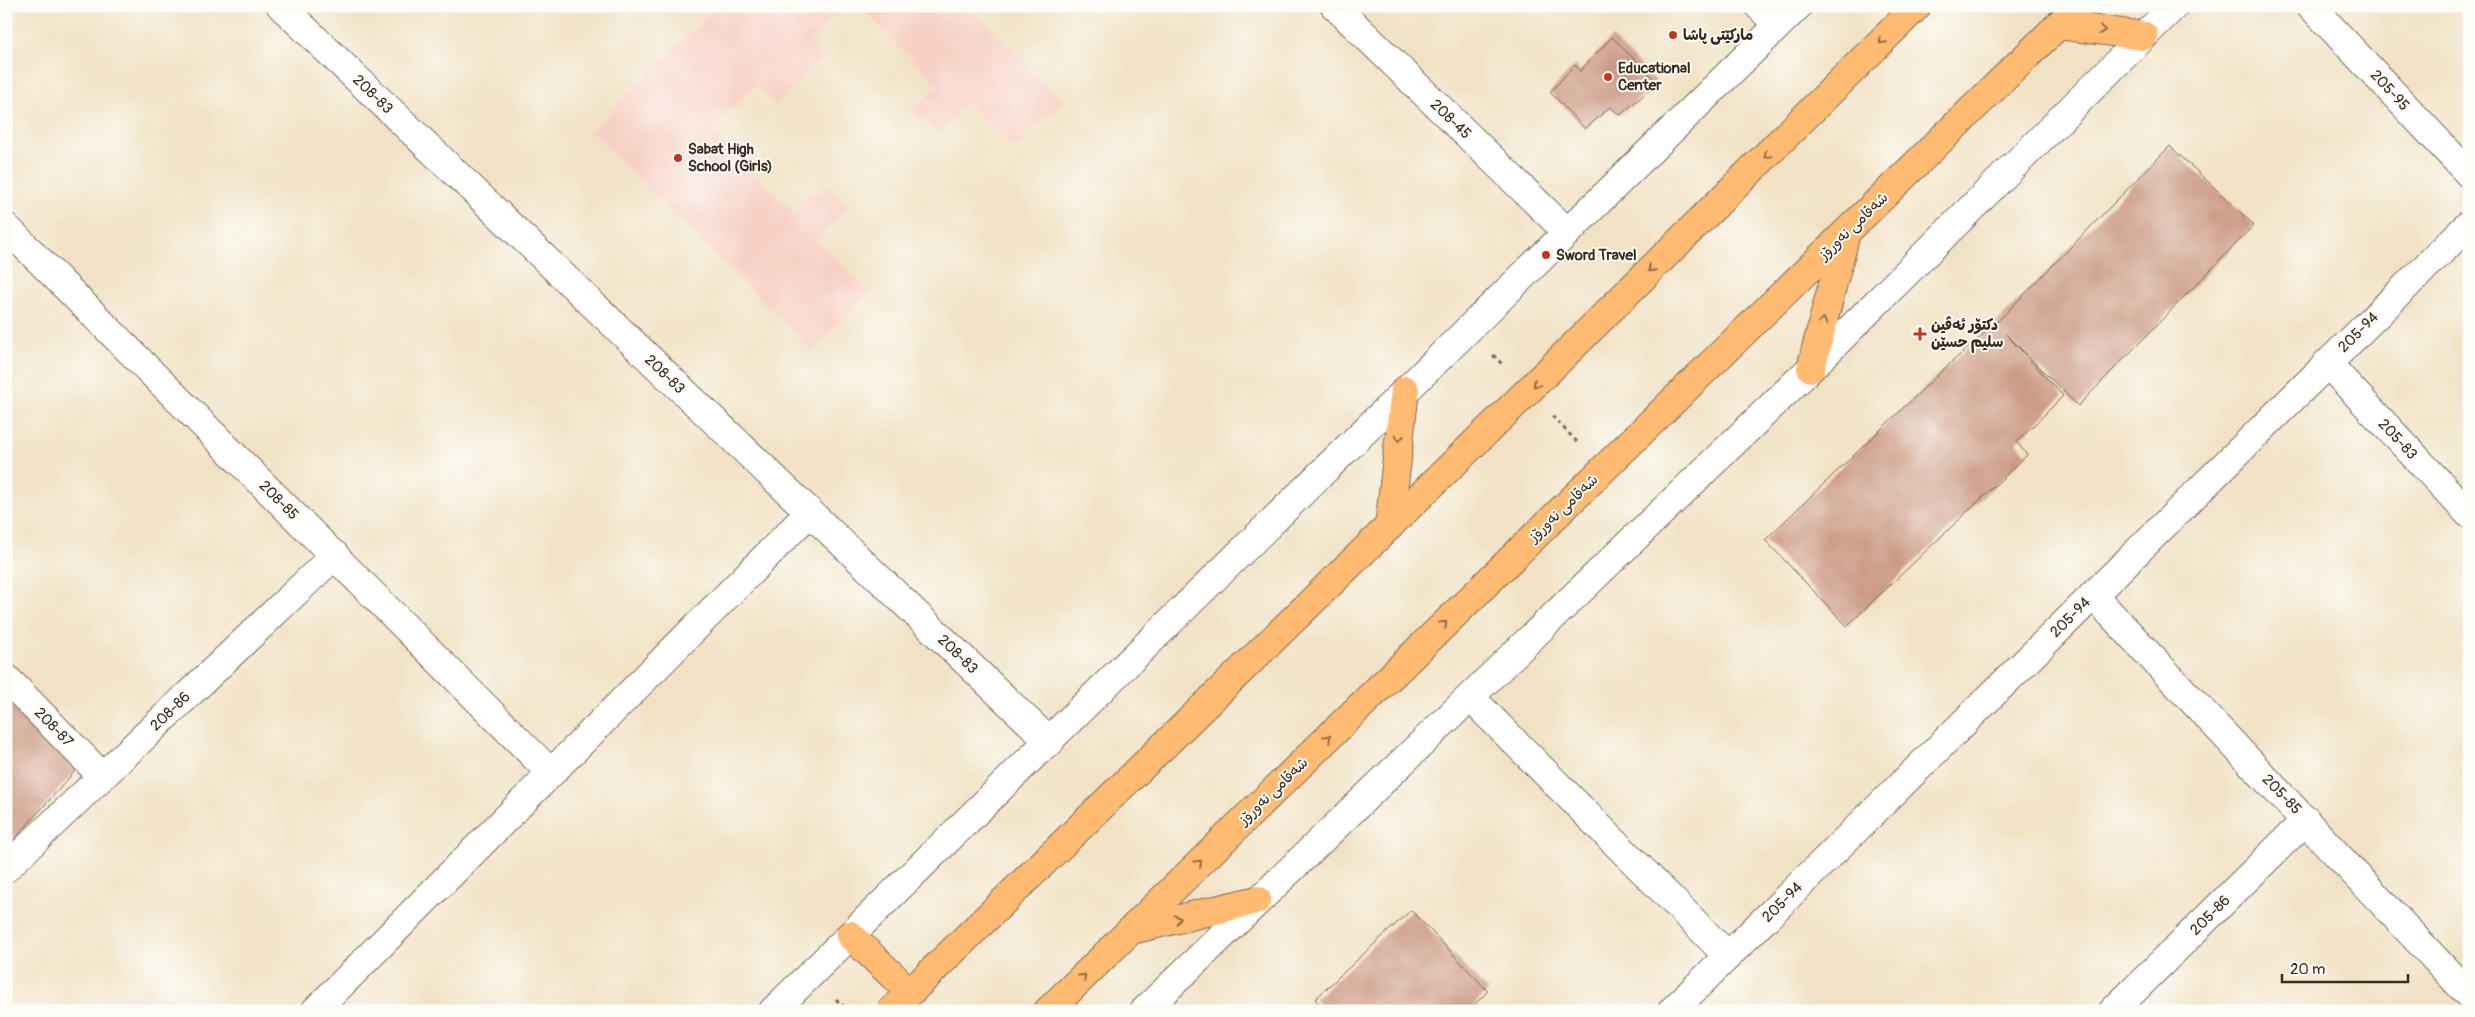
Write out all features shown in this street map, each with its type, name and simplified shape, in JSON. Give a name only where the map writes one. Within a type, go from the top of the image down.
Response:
[{"type":"main road","points":[[850,935],[900,1001],[1389,527],[1917,6]]},
{"type":"main road","points":[[2068,16],[2144,36]]},
{"type":"main road","name":"شەقامی نەورۆز","points":[[1048,1011],[2068,16]]},
{"type":"main road","points":[[1811,368],[1846,233]]},
{"type":"main road","points":[[1389,527],[1405,390]]},
{"type":"main road","points":[[1131,930],[1257,900]]},
{"type":"street","name":"208-83","points":[[281,6],[1050,742]]},
{"type":"street","name":"208-45","points":[[1335,6],[1567,232]]},
{"type":"street","points":[[773,1011],[1050,742],[1567,232],[1769,16],[1798,6]]},
{"type":"street","points":[[1144,1011],[1811,368],[2174,6]]},
{"type":"street","name":"205-95","points":[[2311,6],[2469,174]]},
{"type":"street","name":"205-94","points":[[1672,1011],[2469,224]]},
{"type":"street","name":"208-85","points":[[6,227],[551,773]]},
{"type":"street","name":"205-83","points":[[2327,363],[2469,514]]},
{"type":"street","points":[[315,1011],[810,512]]},
{"type":"street","name":"208-86","points":[[6,868],[334,555]]},
{"type":"street","name":"205-85","points":[[2093,595],[2469,995]]},
{"type":"street","name":"208-87","points":[[6,678],[102,776]]},
{"type":"street","points":[[1470,697],[1728,956]]},
{"type":"street","name":"205-86","points":[[2113,1011],[2306,820]]},
{"type":"path","points":[[1468,329],[1603,469]]},
{"type":"shaded area","name":"Sabat High School (Girls)","points":[[717,6],[845,6],[809,43],[823,57],[776,104],[756,85],[711,130],[795,214],[825,184],[849,208],[817,240],[870,293],[812,350],[591,132]]},
{"type":"shaded area","points":[[859,6],[967,6],[1062,101],[1014,149],[968,103],[938,133],[914,109],[938,85]]},
{"type":"building","name":"Educational Center","points":[[1612,37],[1658,83],[1620,115],[1610,107],[1585,129],[1550,92],[1575,65],[1580,71]]},
{"type":"building","points":[[2170,146],[2254,225],[2078,406],[2006,334],[2063,396],[2017,442],[2027,455],[1847,626],[1765,540],[1944,369],[1996,323]]},
{"type":"building","points":[[6,688],[83,762],[6,849]]},
{"type":"building","points":[[1411,910],[1488,991],[1468,1011],[1326,1011],[1315,999]]},
{"type":"place","name":"مارکێتی پاشا","points":[[1673,35]]},
{"type":"place","name":"Educational Center","points":[[1608,77]]},
{"type":"place","name":"Sabat High School (Girls)","points":[[678,158]]},
{"type":"place","name":"Sword Travel","points":[[1546,255]]},
{"type":"place","name":"دکتۆر ئەڤین سلیم حسێن","points":[[1920,334]]}]
